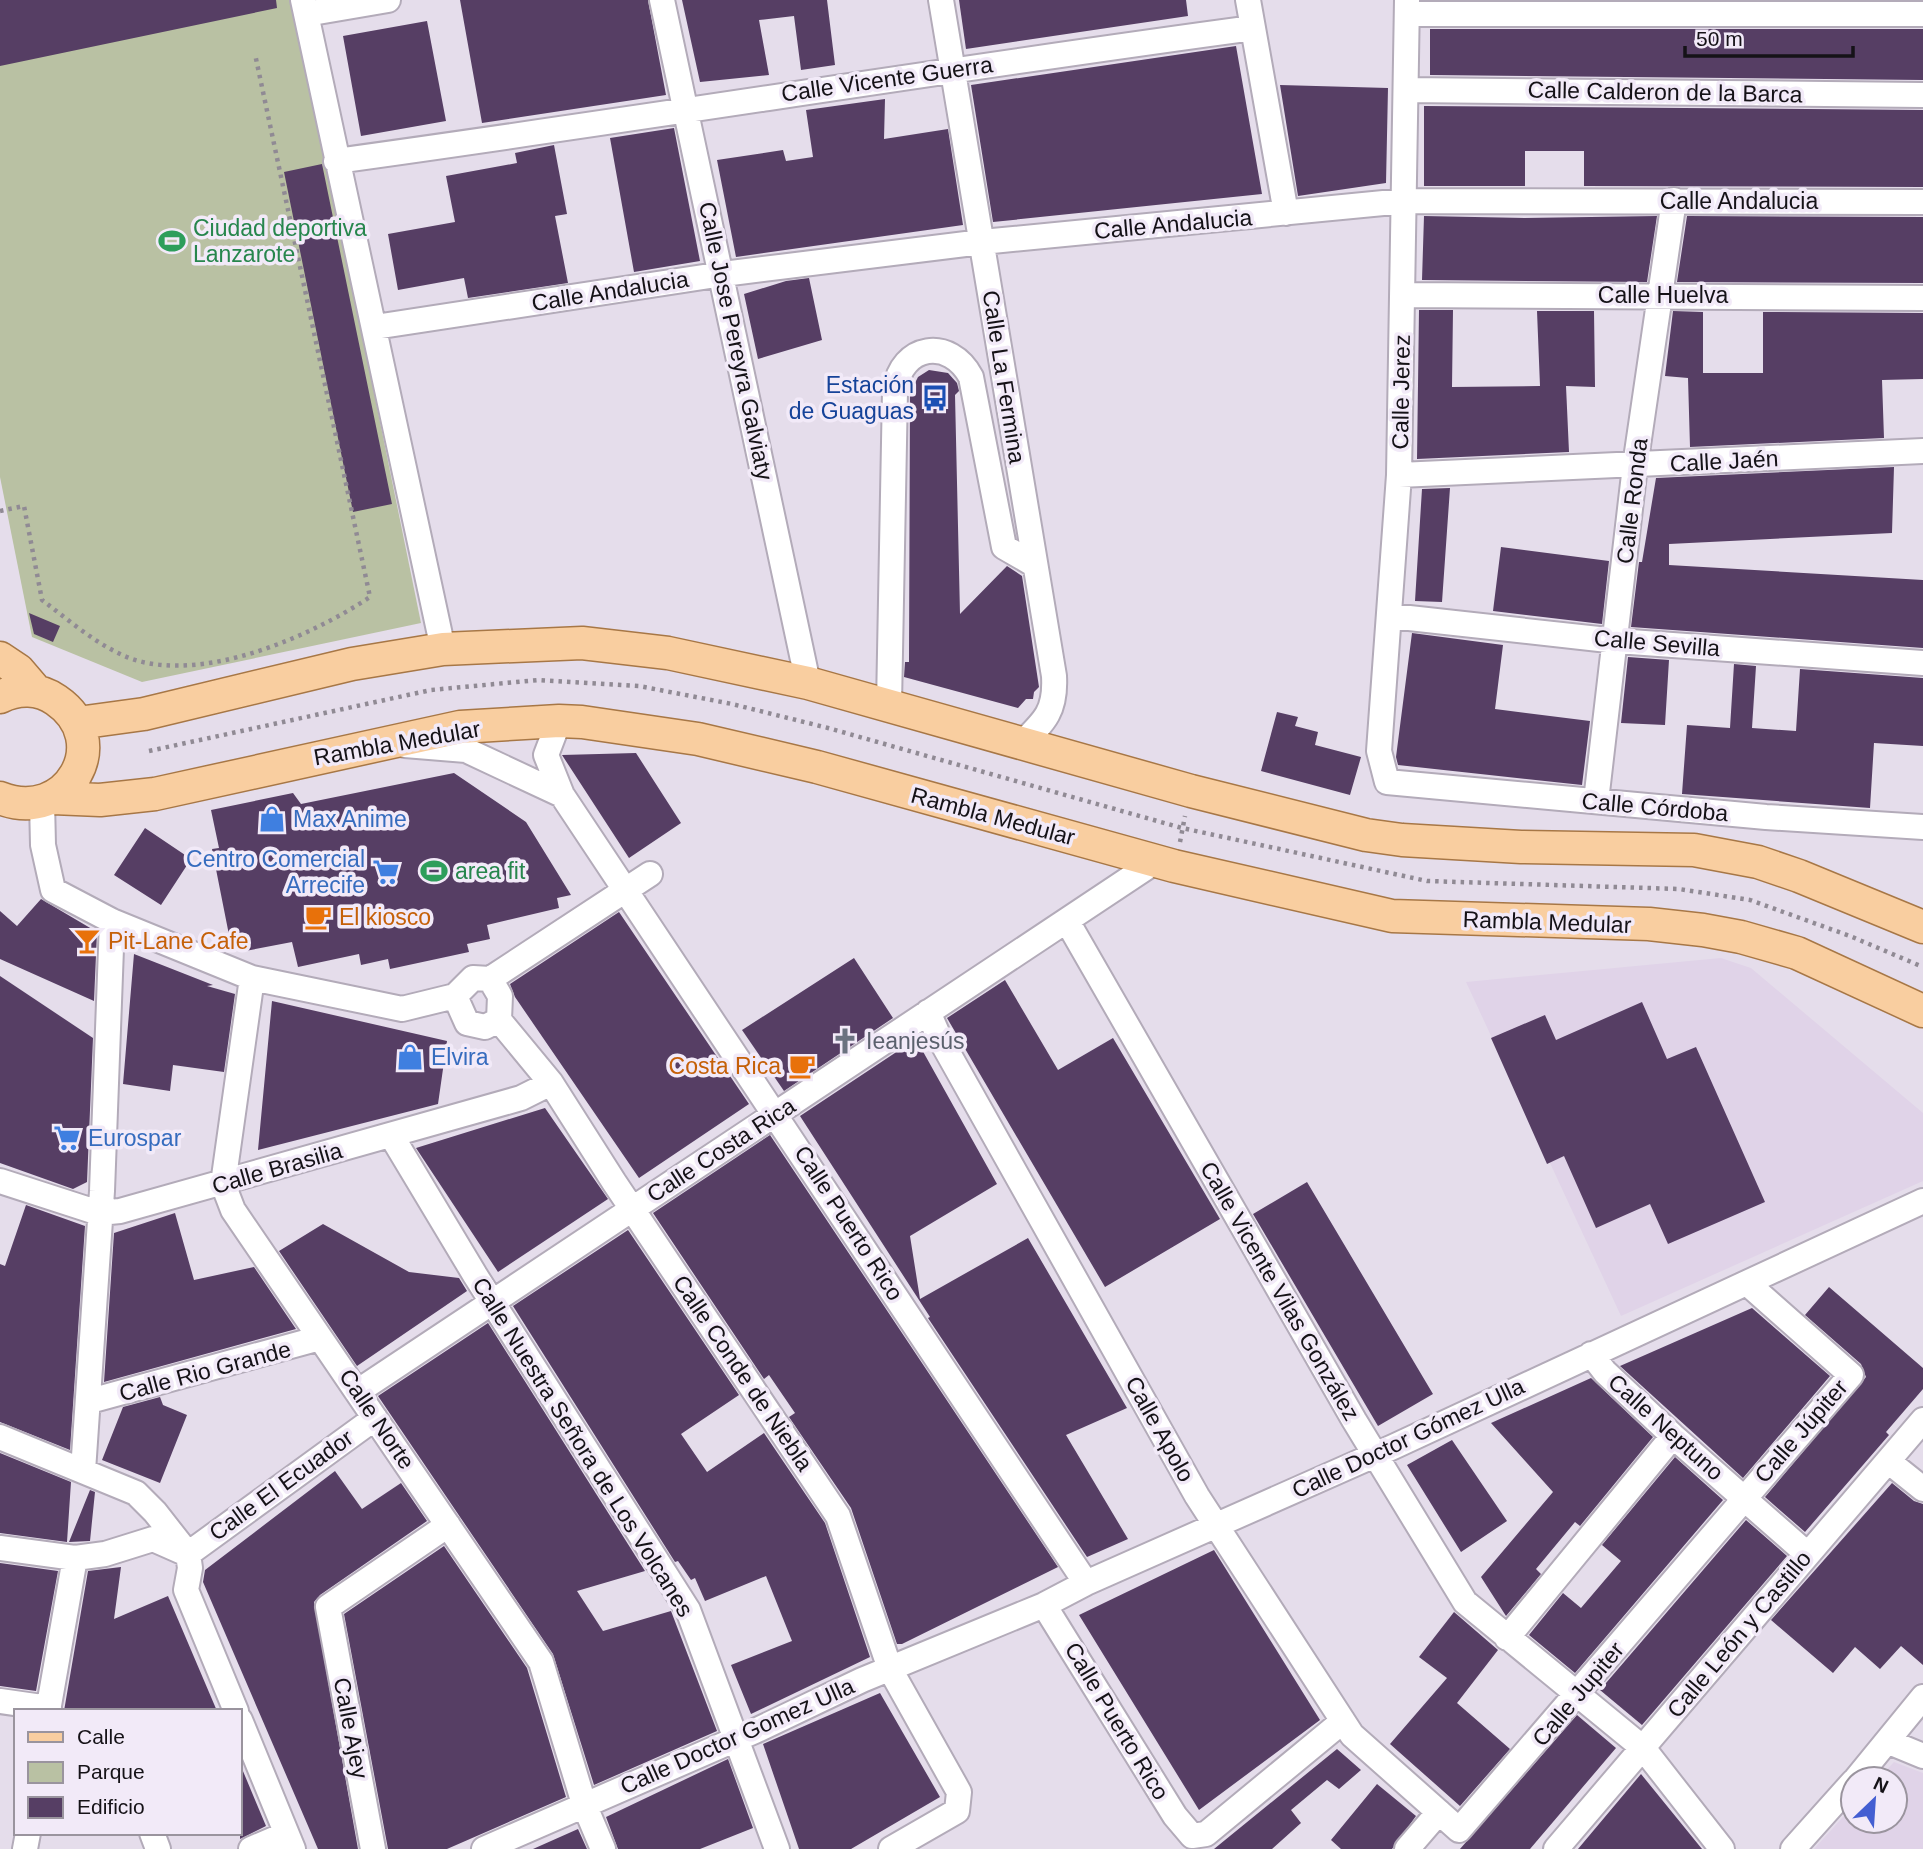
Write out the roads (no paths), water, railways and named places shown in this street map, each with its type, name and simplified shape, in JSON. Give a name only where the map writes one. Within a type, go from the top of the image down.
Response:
[{"type":"main road","points":[[78,723],[144,714],[352,663],[443,649],[582,643],[668,653],[808,683],[1191,791],[1366,835],[1402,840],[1521,847],[1694,850],[1758,862],[1923,927]]},
{"type":"main road","points":[[14,666],[66,707],[78,723],[83,752],[79,771],[67,788],[47,800]]},
{"type":"main road","points":[[0,697],[12,691],[14,666]]},
{"type":"main road","name":"Rambla Medular","points":[[0,798],[27,805],[47,800],[100,800],[155,794],[460,727],[559,721],[698,739],[817,767],[1392,916],[1649,925],[1741,937],[1797,953],[1923,1012]]},
{"type":"street","points":[[387,0],[345,7],[305,7],[443,649]]},
{"type":"street","name":"Calle Jose Pereyra Galviaty","points":[[662,0],[723,274],[808,683]]},
{"type":"street","name":"Calle La Fermina","points":[[941,0],[1055,698],[1049,713],[1021,744]]},
{"type":"street","points":[[1248,0],[1286,213]]},
{"type":"street","points":[[1407,7],[1923,14]]},
{"type":"street","name":"Calle Jerez","points":[[1387,782],[1379,751],[1391,616],[1399,475],[1407,7]]},
{"type":"street","name":"Calle Vicente Guerra","points":[[336,161],[521,136],[952,69],[1253,28]]},
{"type":"street","name":"Calle Calderon de la Barca","points":[[1406,90],[1923,95]]},
{"type":"street","name":"Calle Ronda","points":[[1596,802],[1635,466],[1674,200]]},
{"type":"street","name":"Calle Andalucia","points":[[375,327],[723,274],[982,242],[1404,201],[1923,202]]},
{"type":"street","name":"Calle Huelva","points":[[1403,295],[1923,298]]},
{"type":"street","points":[[889,705],[895,390],[902,368],[920,353],[944,352],[965,366],[971,377],[1004,547],[1035,565]]},
{"type":"street","name":"Calle Jaén","points":[[1399,475],[1923,451]]},
{"type":"street","name":"Calle Sevilla","points":[[1391,616],[1616,640],[1923,663]]},
{"type":"street","name":"Calle Puerto Rico","points":[[559,721],[546,755],[562,795],[1086,1583]]},
{"type":"street","points":[[386,744],[466,750],[562,795]]},
{"type":"street","name":"Calle Córdoba","points":[[1387,782],[1766,817],[1923,827]]},
{"type":"street","points":[[47,800],[43,845],[53,890],[112,920],[252,978],[402,1009],[455,996],[472,978],[490,979],[650,874]]},
{"type":"street","name":"Calle Costa Rica","points":[[357,1392],[774,1113],[1166,857]]},
{"type":"street","points":[[83,1471],[90,1401],[112,920]]},
{"type":"street","name":"Calle Vicente Vilas González","points":[[1067,921],[1374,1455],[1465,1602],[1643,1748],[1722,1849]]},
{"type":"street","points":[[223,1184],[252,978]]},
{"type":"street","points":[[455,996],[467,1023],[485,1027],[499,1020],[500,996],[490,979]]},
{"type":"street","name":"Calle Apolo","points":[[928,1012],[939,1037],[1196,1496],[1352,1735],[1439,1812]]},
{"type":"street","name":"Calle Conde de Niebla","points":[[499,1020],[551,1083],[838,1516],[890,1669],[959,1792],[957,1811],[891,1849]]},
{"type":"street","name":"Calle Brasilia","points":[[99,1213],[223,1184],[521,1098],[551,1083]]},
{"type":"street","name":"Calle Nuestra Señora de Los Volcanes","points":[[391,1135],[688,1610],[777,1849]]},
{"type":"street","points":[[0,1181],[99,1213]]},
{"type":"street","name":"Calle Norte","points":[[223,1184],[233,1210],[541,1662],[584,1804],[603,1849]]},
{"type":"street","name":"Calle Doctor Gómez Ulla","points":[[890,1669],[1044,1605],[1086,1583],[1374,1455],[1923,1201]]},
{"type":"street","name":"Calle Júpiter","points":[[1745,1497],[1851,1375],[1747,1283]]},
{"type":"street","name":"Calle Rio Grande","points":[[90,1401],[320,1339]]},
{"type":"street","name":"Calle Neptuno","points":[[1591,1354],[1605,1372],[1674,1436],[1806,1553]]},
{"type":"street","name":"Calle El Ecuador","points":[[188,1554],[375,1418]]},
{"type":"street","name":"Calle León y Castillo","points":[[1556,1849],[1806,1553],[1923,1420]]},
{"type":"street","points":[[1507,1639],[1674,1436]]},
{"type":"street","points":[[0,1437],[135,1493],[155,1512],[188,1554],[190,1567],[186,1590],[235,1709]]},
{"type":"street","points":[[1888,1461],[1923,1489]]},
{"type":"street","name":"Calle Jupiter","points":[[1439,1812],[1459,1830],[1577,1696],[1745,1497]]},
{"type":"street","name":"Calle Ajey","points":[[373,1849],[328,1607],[449,1525]]},
{"type":"street","points":[[0,1548],[75,1558],[105,1554],[153,1539],[188,1554]]},
{"type":"street","points":[[0,1701],[49,1709],[75,1558]]},
{"type":"street","name":"Calle Puerto Rico","points":[[1044,1605],[1065,1653],[1175,1816],[1192,1836],[1206,1834],[1343,1721]]},
{"type":"street","name":"Calle Doctor Gomez Ulla","points":[[584,1804],[890,1669]]},
{"type":"street","points":[[1868,1765],[1923,1697]]},
{"type":"street","points":[[242,1730],[246,1749],[289,1841],[251,1849]]},
{"type":"street","points":[[1889,1742],[1923,1756]]},
{"type":"street","points":[[1793,1849],[1839,1798]]},
{"type":"street","points":[[485,1849],[584,1804]]},
{"type":"street","points":[[1406,1849],[1439,1812]]},
{"type":"place","name":"Ciudad deportiva Lanzarote","points":[[172,241]]},
{"type":"place","name":"Estación de Guaguas","points":[[935,398]]},
{"type":"place","name":"Max Anime","points":[[272,819]]},
{"type":"place","name":"area fit","points":[[434,871]]},
{"type":"place","name":"Centro Comercial Arrecife","points":[[386,872]]},
{"type":"place","name":"El kiosco","points":[[318,917]]},
{"type":"place","name":"Pit-Lane Cafe","points":[[87,941]]},
{"type":"place","name":"Ieanjesús","points":[[845,1041]]},
{"type":"place","name":"Elvira","points":[[410,1057]]},
{"type":"place","name":"Costa Rica","points":[[802,1066]]},
{"type":"place","name":"Eurospar","points":[[67,1138]]}]
